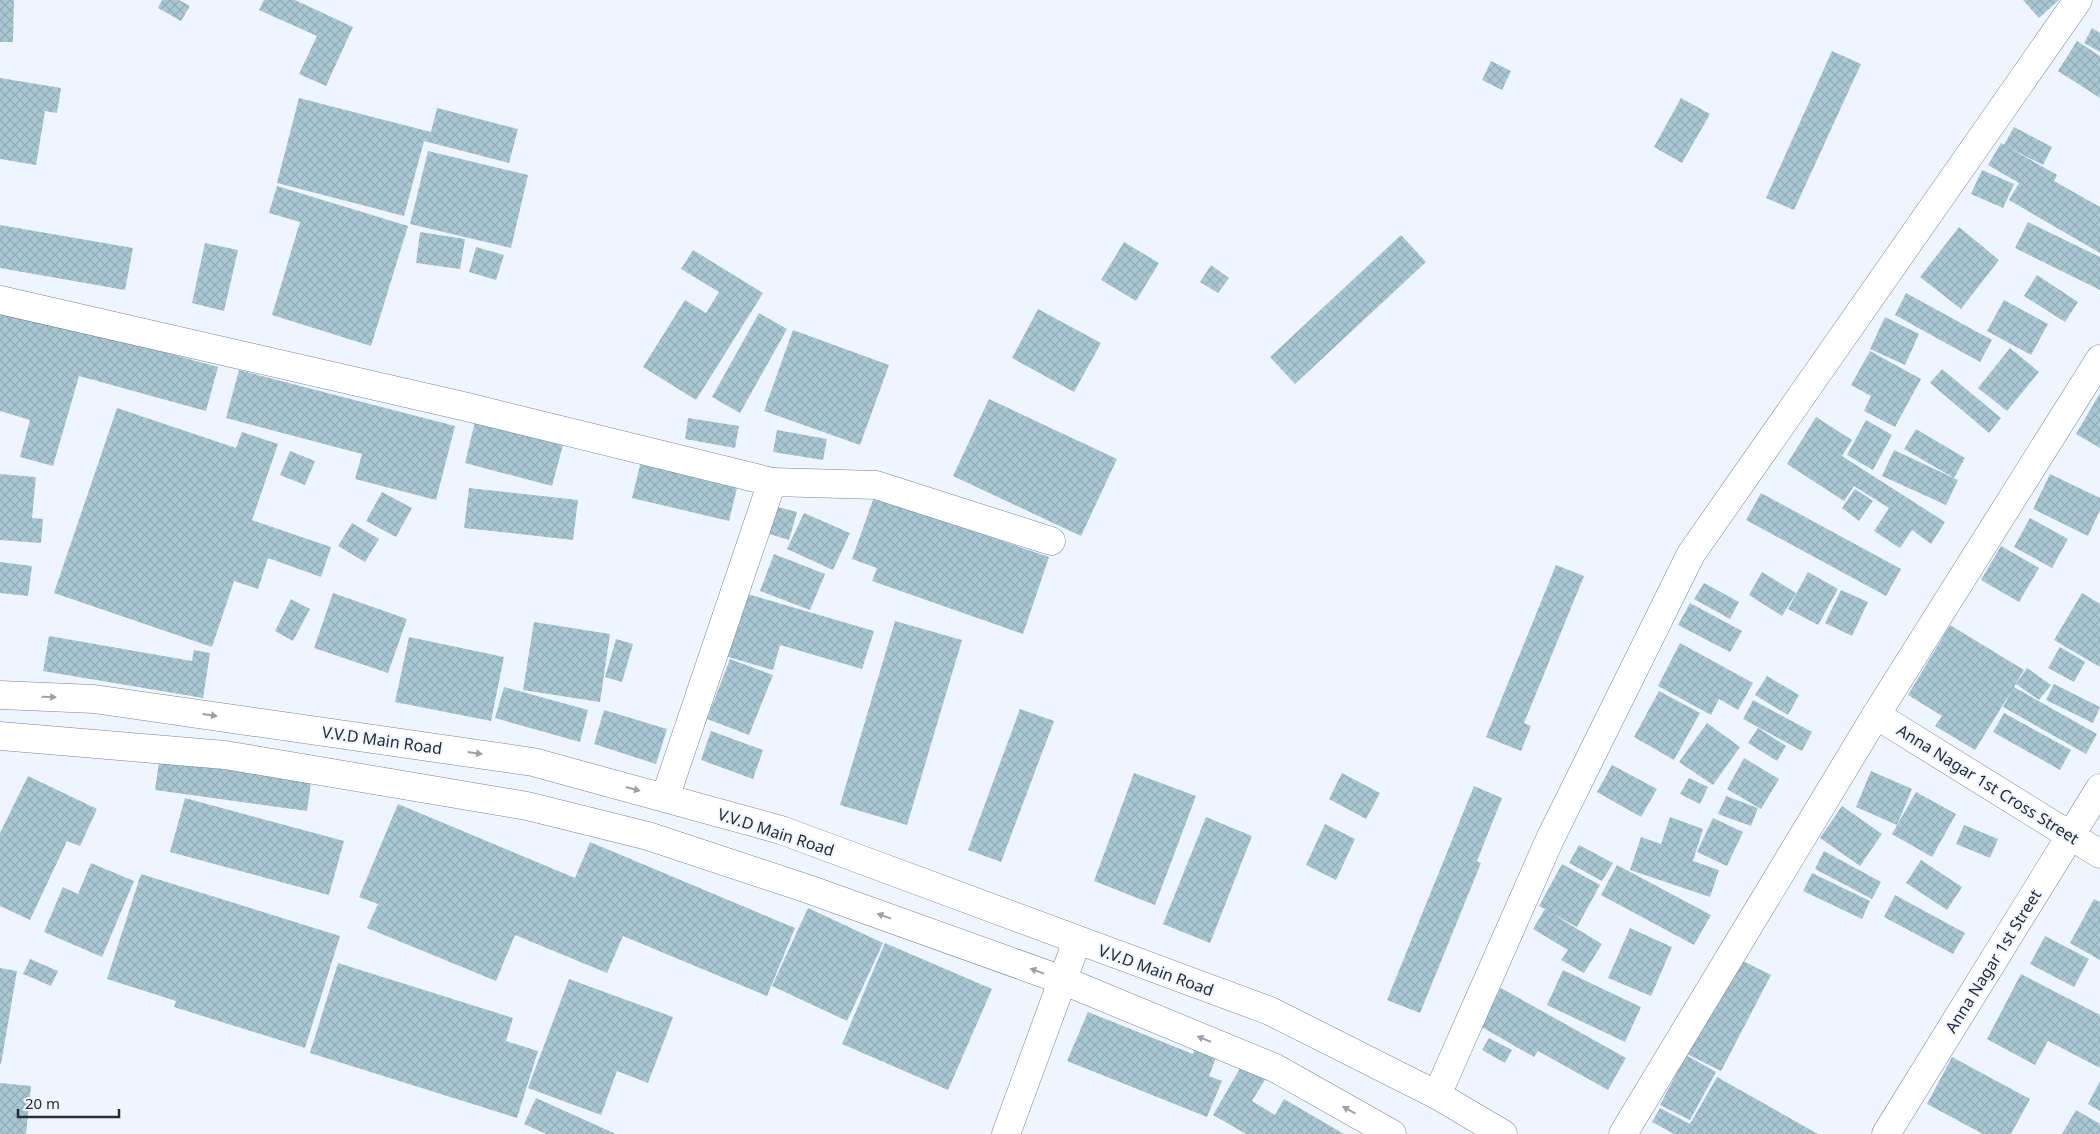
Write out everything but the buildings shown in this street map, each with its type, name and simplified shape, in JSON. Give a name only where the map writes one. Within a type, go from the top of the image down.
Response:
[{"type":"street","points":[[1437,1096],[1550,839],[1691,554],[2078,0]]},
{"type":"street","points":[[0,300],[467,407],[772,482],[876,485],[1051,541]]},
{"type":"street","points":[[1623,1134],[1876,715],[2100,359]]},
{"type":"street","points":[[648,836],[665,798],[772,482]]},
{"type":"street","name":"V.V.D Main Road","points":[[0,695],[94,699],[533,762],[781,830],[1270,1011],[1437,1096],[1504,1134]]},
{"type":"street","name":"Anna Nagar 1st Cross Street","points":[[1876,715],[2100,854]]},
{"type":"street","points":[[0,736],[225,755],[527,806],[648,836],[808,889],[1062,980],[1275,1068],[1392,1134]]},
{"type":"street","name":"Anna Nagar 1st Street","points":[[1886,1134],[2100,788]]},
{"type":"street","points":[[1006,1134],[1077,941]]}]
